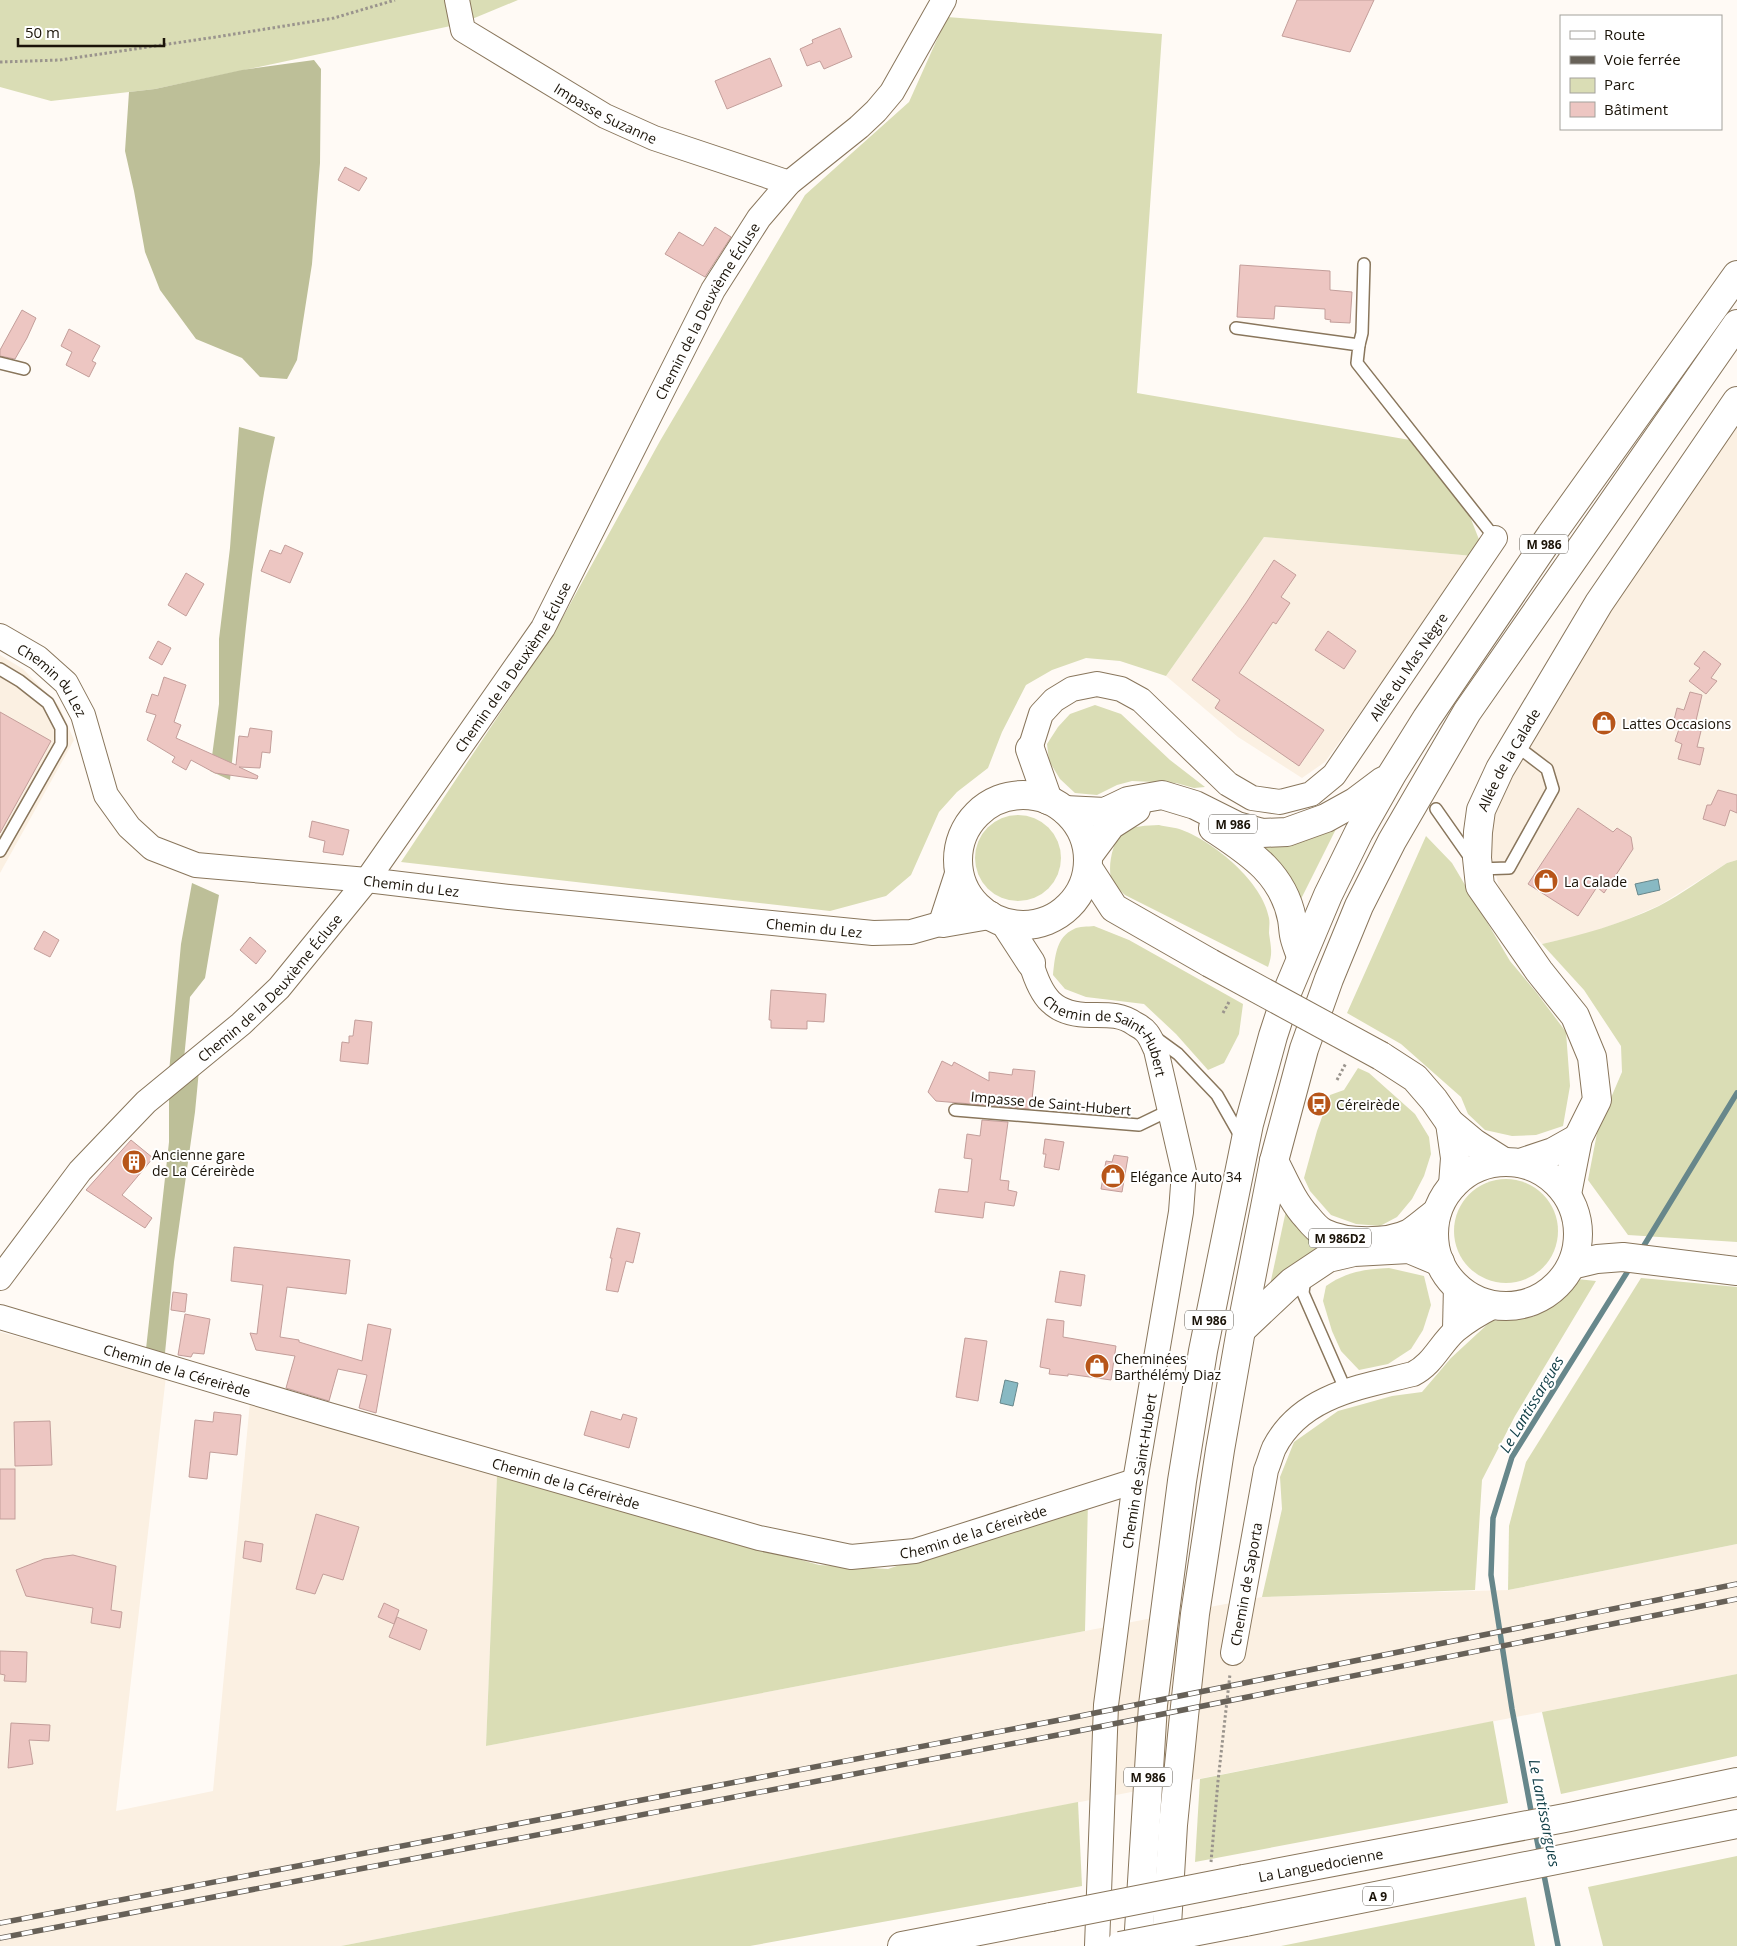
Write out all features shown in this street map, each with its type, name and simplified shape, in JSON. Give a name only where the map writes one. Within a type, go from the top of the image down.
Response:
[{"type":"main road","name":"M 986","points":[[1138,1946],[1153,1705],[1182,1481],[1203,1351],[1245,1145],[1272,1036],[1301,957],[1328,895],[1392,774],[1465,661],[1551,535],[1737,275]]},
{"type":"main road","name":"M 986","points":[[1168,1946],[1167,1925],[1173,1825],[1195,1614],[1240,1330],[1274,1161],[1304,1049],[1329,979],[1359,906],[1392,841],[1467,712],[1737,324]]},
{"type":"main road","name":"Allée de la Calade","points":[[1566,1194],[1578,1138],[1597,1100],[1592,1057],[1575,1016],[1539,971],[1480,886],[1478,832],[1481,810],[1489,789],[1514,744],[1599,603],[1737,401]]},
{"type":"main road","name":"Allée du Mas Nègre","points":[[1010,795],[1021,774],[1030,749]]},
{"type":"main road","points":[[1030,749],[1056,805]]},
{"type":"main road","name":"M 986","points":[[1056,805],[1105,812],[1128,801],[1162,795],[1195,805],[1237,826],[1262,834],[1287,832],[1340,811],[1392,774]]},
{"type":"main road","points":[[1031,963],[1058,914],[1077,896],[1084,883],[1088,862],[1085,839],[1077,823],[1056,805],[1036,796],[1010,795],[990,803],[974,815],[963,833],[957,853],[959,874],[970,898],[978,908],[997,919],[1033,924],[1058,914],[1114,908]]},
{"type":"main road","name":"M 986","points":[[1088,862],[1111,825],[1134,809],[1170,806],[1201,821],[1249,851],[1268,870],[1280,887],[1292,919],[1294,936],[1301,957]]},
{"type":"main road","points":[[1088,862],[1114,908],[1210,963],[1381,1056],[1415,1078],[1434,1100],[1450,1124],[1474,1142],[1512,1162],[1546,1174],[1558,1183],[1576,1214],[1578,1225],[1576,1252],[1572,1264],[1562,1280],[1548,1292],[1532,1301],[1514,1305],[1496,1305],[1474,1298],[1456,1285],[1446,1274],[1440,1262],[1434,1237],[1437,1212],[1444,1198],[1453,1185],[1476,1168],[1490,1164],[1512,1162],[1553,1152],[1578,1138]]},
{"type":"main road","points":[[943,924],[959,874]]},
{"type":"main road","name":"Chemin du Lez","points":[[943,924],[997,919]]},
{"type":"main road","name":"Chemin de Saint-Hubert","points":[[997,919],[1031,963]]},
{"type":"main road","points":[[1450,1124],[1455,1158],[1453,1185]]},
{"type":"main road","name":"M 986D2","points":[[1274,1161],[1295,1201],[1307,1218],[1322,1232],[1342,1239],[1361,1241],[1402,1236],[1411,1232],[1437,1212]]},
{"type":"main road","points":[[1578,1225],[1623,1257]]},
{"type":"main road","name":"M 986","points":[[1240,1330],[1275,1296],[1328,1258],[1354,1252],[1408,1249],[1440,1262]]},
{"type":"main road","points":[[1572,1264],[1597,1259],[1623,1257],[1737,1271]]},
{"type":"main road","name":"La Languedocienne","points":[[902,1946],[1570,1817],[1737,1782]]},
{"type":"main road","name":"A 9","points":[[1120,1946],[1578,1857],[1737,1824]]},
{"type":"street","name":"Impasse Suzanne","points":[[457,0],[463,30],[605,116],[654,138],[789,183]]},
{"type":"street","name":"Chemin de la Deuxième Écluse","points":[[0,1278],[80,1171],[146,1102],[240,1024],[279,988],[367,880],[543,628],[713,290],[759,218],[789,183],[876,111],[892,92],[944,0]]},
{"type":"street","name":"Allée du Mas Nègre","points":[[1030,749],[1042,714],[1054,700],[1072,689],[1097,684],[1121,689],[1141,700],[1228,784],[1252,798],[1280,802],[1310,794],[1334,775],[1495,538]]},
{"type":"street","name":"Chemin du Lez","points":[[0,636],[38,658],[66,683],[83,715],[106,795],[129,827],[152,848],[196,865],[367,880],[509,897],[873,934],[911,932],[943,924]]},
{"type":"street","name":"Chemin de Saint-Hubert","points":[[1031,963],[1037,984],[1048,1000],[1067,1013],[1110,1015],[1129,1019],[1146,1032],[1156,1050],[1184,1172],[1182,1212],[1136,1481],[1106,1705],[1096,1946]]},
{"type":"street","points":[[1455,1330],[1456,1285]]},
{"type":"street","name":"Chemin de Saporta","points":[[1233,1654],[1266,1470],[1274,1448],[1286,1429],[1299,1417],[1326,1398],[1413,1374],[1422,1369],[1435,1357],[1455,1330],[1496,1305]]},
{"type":"street","name":"Chemin de la Céreirède","points":[[0,1317],[329,1415],[740,1532],[851,1557],[915,1551],[1136,1481]]},
{"type":"lane","name":"Allée du Mas Nègre","points":[[1364,264],[1362,333],[1356,363],[1495,538]]},
{"type":"lane","points":[[1236,328],[1359,345]]},
{"type":"lane","points":[[0,363],[24,369]]},
{"type":"lane","points":[[0,669],[48,702],[61,728],[60,744],[0,851]]},
{"type":"lane","points":[[1436,809],[1478,869],[1509,868],[1553,789],[1547,769],[1514,744]]},
{"type":"lane","points":[[1146,1032],[1178,1054],[1217,1094],[1245,1145]]},
{"type":"lane","name":"Impasse de Saint-Hubert","points":[[955,1110],[1139,1125],[1170,1110]]},
{"type":"lane","points":[[1306,1272],[1303,1293],[1346,1391]]},
{"type":"path","points":[[0,62],[60,60],[216,37],[334,18],[395,0]]},
{"type":"path","points":[[1223,1013],[1234,993]]},
{"type":"path","points":[[1337,1080],[1350,1055]]},
{"type":"path","name":"Chemin de Saporta","points":[[1211,1869],[1218,1781],[1233,1654]]},
{"type":"shaded area","points":[[1737,426],[1737,860],[1727,863],[1660,905],[1628,919],[1590,933],[1542,944],[1501,895],[1491,855],[1495,803],[1605,618]]},
{"type":"shaded area","points":[[1264,537],[1473,556],[1325,762],[1302,778],[1238,737],[1166,676]]},
{"type":"shaded area","points":[[0,655],[23,669],[59,706],[74,740],[0,873]]},
{"type":"shaded area","points":[[0,1332],[166,1376],[116,1811],[213,1791],[250,1402],[497,1475],[486,1746],[1262,1597],[1508,1590],[1737,1544],[1737,1674],[341,1946],[0,1946]]},
{"type":"green space","points":[[0,0],[518,0],[460,24],[155,89],[51,101],[0,87]]},
{"type":"green space","points":[[947,17],[1162,34],[1137,393],[1410,440],[1469,514],[1480,542],[1473,556],[1264,537],[1166,676],[1120,661],[1086,658],[1052,670],[1026,685],[1002,732],[988,768],[957,792],[939,812],[911,875],[886,896],[830,911],[401,862],[558,626],[660,441],[805,195],[909,102]]},
{"type":"green space","points":[[314,60],[321,69],[320,163],[312,264],[297,360],[287,379],[260,377],[242,358],[196,339],[160,290],[145,252],[125,151],[129,92],[155,89],[242,70]]},
{"type":"green space","points":[[239,427],[275,437],[266,480],[253,565],[230,780],[210,771],[219,704],[219,639],[230,548]]},
{"type":"green space","points":[[1095,705],[1121,714],[1170,760],[1205,787],[1194,788],[1176,783],[1132,781],[1117,785],[1097,795],[1075,793],[1060,779],[1049,761],[1047,744],[1058,727],[1070,714]]},
{"type":"green space","points":[[1010,815],[1026,815],[1035,818],[1049,827],[1058,841],[1061,858],[1058,875],[1049,889],[1035,898],[1026,901],[1010,901],[994,894],[982,882],[975,866],[975,850],[982,834],[994,822]]},
{"type":"green space","points":[[1159,825],[1177,828],[1208,844],[1235,865],[1257,891],[1265,904],[1269,918],[1271,958],[1268,967],[1125,895],[1113,883],[1110,863],[1118,837],[1126,830],[1140,826]]},
{"type":"green space","points":[[1336,829],[1299,903],[1283,867],[1259,843],[1307,838]]},
{"type":"green space","points":[[1426,836],[1452,863],[1510,961],[1566,1032],[1570,1086],[1563,1126],[1536,1135],[1512,1136],[1485,1130],[1468,1114],[1461,1097],[1401,1044],[1347,1013]]},
{"type":"green space","points":[[1737,860],[1737,1242],[1628,1235],[1588,1180],[1598,1128],[1622,1072],[1621,1046],[1584,990],[1542,944],[1601,928],[1659,906],[1727,863]]},
{"type":"green space","points":[[192,883],[219,895],[205,978],[190,997],[184,1059],[169,1072],[181,944]]},
{"type":"green space","points":[[1094,926],[1129,940],[1243,1004],[1239,1034],[1224,1063],[1208,1070],[1176,1034],[1144,1004],[1086,997],[1065,989],[1053,975],[1057,948],[1063,937],[1074,929]]},
{"type":"green space","points":[[1358,1068],[1369,1073],[1415,1114],[1429,1137],[1431,1154],[1424,1176],[1412,1199],[1397,1217],[1380,1226],[1356,1224],[1331,1215],[1310,1191],[1304,1178],[1317,1131],[1330,1095],[1344,1090]]},
{"type":"green space","points":[[199,1070],[174,1262],[165,1353],[146,1349],[169,1142],[169,1091]]},
{"type":"green space","points":[[1506,1179],[1526,1183],[1543,1194],[1554,1211],[1558,1231],[1554,1251],[1543,1268],[1526,1279],[1506,1283],[1486,1279],[1469,1268],[1458,1251],[1454,1231],[1458,1211],[1469,1194],[1486,1183]]},
{"type":"green space","points":[[1287,1206],[1319,1249],[1270,1285]]},
{"type":"green space","points":[[1389,1268],[1424,1276],[1431,1305],[1423,1330],[1411,1349],[1388,1364],[1359,1370],[1341,1351],[1332,1331],[1323,1301],[1326,1286],[1341,1277],[1356,1272]]},
{"type":"green space","points":[[1641,1278],[1737,1287],[1737,1544],[1508,1590],[1509,1526],[1526,1462]]},
{"type":"green space","points":[[1577,1279],[1596,1281],[1515,1416],[1482,1480],[1475,1590],[1262,1597],[1282,1509],[1280,1477],[1294,1442],[1338,1411],[1392,1396],[1422,1392],[1451,1358],[1491,1321],[1533,1317],[1554,1304]]},
{"type":"green space","points":[[497,1475],[819,1565],[888,1569],[1088,1501],[1085,1631],[486,1746]]},
{"type":"green space","points":[[1737,1674],[1737,1756],[1561,1794],[1542,1712]]},
{"type":"green space","points":[[1493,1721],[1508,1803],[1195,1862],[1200,1779]]},
{"type":"green space","points":[[1078,1802],[1082,1886],[750,1946],[341,1946]]},
{"type":"green space","points":[[1737,1856],[1737,1946],[1603,1946],[1588,1887]]},
{"type":"green space","points":[[1526,1897],[1535,1946],[1281,1946]]},
{"type":"water","points":[[1658,879],[1660,890],[1638,895],[1635,884]]},
{"type":"water","points":[[1005,1380],[1018,1383],[1013,1406],[1000,1403]]},
{"type":"building","points":[[1297,0],[1374,0],[1350,52],[1282,36]]},
{"type":"building","points":[[840,28],[852,57],[824,69],[820,61],[807,66],[800,49],[813,43],[812,40]]},
{"type":"building","points":[[770,58],[782,86],[727,109],[715,81]]},
{"type":"building","points":[[345,167],[367,178],[359,191],[338,180]]},
{"type":"building","points":[[715,227],[731,237],[705,277],[665,254],[679,232],[703,246]]},
{"type":"building","points":[[1240,265],[1330,271],[1330,290],[1352,292],[1350,323],[1330,322],[1331,320],[1325,319],[1325,309],[1275,306],[1274,319],[1237,317]]},
{"type":"building","points":[[22,310],[36,318],[27,338],[15,359],[0,356],[0,350]]},
{"type":"building","points":[[69,329],[100,346],[92,361],[96,363],[89,377],[66,365],[72,352],[61,346]]},
{"type":"building","points":[[285,545],[303,553],[290,583],[261,571],[270,550],[281,554]]},
{"type":"building","points":[[1274,560],[1296,575],[1281,597],[1290,603],[1276,624],[1273,622],[1239,673],[1324,730],[1299,766],[1215,708],[1220,700],[1192,680]]},
{"type":"building","points":[[186,573],[204,584],[186,616],[168,605]]},
{"type":"building","points":[[1328,631],[1356,651],[1344,669],[1315,650]]},
{"type":"building","points":[[158,641],[171,648],[162,665],[149,658]]},
{"type":"building","points":[[1704,651],[1721,664],[1711,678],[1717,681],[1706,694],[1689,681],[1700,668],[1694,664]]},
{"type":"building","points":[[164,677],[186,685],[174,722],[181,725],[176,738],[236,765],[239,736],[248,737],[250,728],[272,731],[270,753],[262,752],[260,768],[239,767],[258,776],[257,779],[215,773],[191,760],[186,770],[172,762],[175,757],[147,740],[156,715],[146,712],[152,694],[158,696]]},
{"type":"building","points":[[1690,692],[1702,695],[1694,729],[1701,731],[1697,747],[1704,748],[1700,765],[1678,759],[1682,744],[1675,741],[1680,726],[1673,724],[1677,708],[1684,710]]},
{"type":"building","points":[[0,712],[51,741],[0,833]]},
{"type":"building","points":[[1718,790],[1737,795],[1737,813],[1730,810],[1725,826],[1703,819],[1707,805],[1711,805]]},
{"type":"building","points":[[1578,808],[1613,832],[1617,828],[1631,837],[1633,849],[1604,893],[1597,887],[1578,916],[1528,884]]},
{"type":"building","points":[[312,821],[349,830],[343,855],[323,852],[325,841],[309,837]]},
{"type":"building","points":[[44,931],[59,940],[50,957],[34,949]]},
{"type":"building","points":[[250,937],[266,951],[256,964],[240,950]]},
{"type":"building","points":[[771,990],[826,994],[824,1022],[807,1021],[807,1029],[771,1028],[771,1020],[769,1020]]},
{"type":"building","points":[[355,1020],[372,1022],[368,1064],[340,1061],[342,1042],[349,1043],[349,1036],[353,1036]]},
{"type":"building","points":[[942,1061],[952,1066],[954,1062],[989,1081],[989,1072],[1012,1075],[1013,1069],[1035,1071],[1031,1109],[936,1101],[928,1092]]},
{"type":"building","points":[[982,1120],[1008,1122],[1000,1180],[1009,1181],[1008,1190],[1017,1192],[1014,1206],[985,1202],[983,1218],[935,1212],[939,1189],[968,1192],[972,1159],[964,1158],[967,1134],[980,1136]]},
{"type":"building","points":[[1045,1139],[1064,1142],[1059,1170],[1044,1167],[1046,1154],[1043,1154]]},
{"type":"building","points":[[131,1140],[153,1158],[122,1195],[152,1218],[145,1228],[86,1190]]},
{"type":"building","points":[[1114,1155],[1128,1157],[1122,1192],[1101,1189],[1106,1161],[1112,1162]]},
{"type":"building","points":[[617,1228],[640,1233],[633,1263],[626,1261],[618,1292],[606,1290],[612,1258],[610,1258]]},
{"type":"building","points":[[234,1247],[350,1260],[346,1294],[287,1287],[280,1337],[299,1340],[299,1342],[362,1361],[368,1324],[391,1329],[376,1413],[359,1408],[367,1375],[338,1369],[329,1401],[286,1388],[295,1356],[256,1350],[250,1333],[257,1334],[263,1285],[231,1281]]},
{"type":"building","points":[[1060,1271],[1085,1275],[1081,1306],[1055,1302]]},
{"type":"building","points":[[173,1292],[187,1294],[185,1312],[171,1310]]},
{"type":"building","points":[[185,1314],[210,1319],[204,1354],[193,1353],[191,1357],[178,1355]]},
{"type":"building","points":[[1047,1319],[1064,1321],[1063,1337],[1116,1346],[1111,1380],[1068,1374],[1068,1376],[1049,1374],[1050,1369],[1040,1367]]},
{"type":"building","points":[[965,1338],[987,1341],[978,1401],[956,1397]]},
{"type":"building","points":[[591,1411],[621,1420],[623,1414],[637,1418],[629,1448],[584,1435]]},
{"type":"building","points":[[214,1412],[241,1415],[237,1455],[210,1452],[207,1479],[189,1477],[195,1420],[213,1422]]},
{"type":"building","points":[[50,1421],[52,1465],[15,1466],[14,1422]]},
{"type":"building","points":[[0,1469],[15,1469],[15,1519],[0,1519]]},
{"type":"building","points":[[316,1514],[359,1527],[343,1580],[323,1574],[315,1594],[296,1589]]},
{"type":"building","points":[[245,1541],[263,1544],[261,1562],[243,1558]]},
{"type":"building","points":[[73,1555],[116,1566],[111,1610],[122,1612],[120,1628],[91,1623],[93,1608],[26,1596],[16,1570],[44,1559]]},
{"type":"building","points":[[384,1603],[399,1610],[394,1624],[378,1617]]},
{"type":"building","points":[[397,1617],[427,1630],[420,1650],[389,1637]]},
{"type":"building","points":[[0,1651],[27,1652],[26,1682],[4,1681],[5,1675],[0,1674]]},
{"type":"building","points":[[11,1723],[50,1725],[49,1741],[29,1740],[33,1764],[8,1768]]},
{"type":"waterway","name":"Le Lantissargues","points":[[1640,1252],[1737,1093]]},
{"type":"waterway","name":"Le Lantissargues","points":[[1532,1816],[1512,1709],[1491,1575],[1493,1518],[1512,1457],[1631,1266]]},
{"type":"waterway","name":"Le Lantissargues","points":[[1535,1830],[1540,1856]]},
{"type":"waterway","name":"Le Lantissargues","points":[[1543,1870],[1558,1946]]},
{"type":"railway","points":[[0,1923],[1070,1718],[1737,1584]]},
{"type":"railway","points":[[0,1938],[1073,1732],[1737,1599]]},
{"type":"place","name":"Lattes Occasions","points":[[1604,723]]},
{"type":"place","name":"La Calade","points":[[1546,881]]},
{"type":"place","name":"Céreirède","points":[[1319,1104]]},
{"type":"place","name":"Ancienne gare de La Céreirède","points":[[134,1162]]},
{"type":"place","name":"Elégance Auto 34","points":[[1113,1176]]},
{"type":"place","name":"Cheminées Barthélémy Diaz","points":[[1097,1366]]}]
